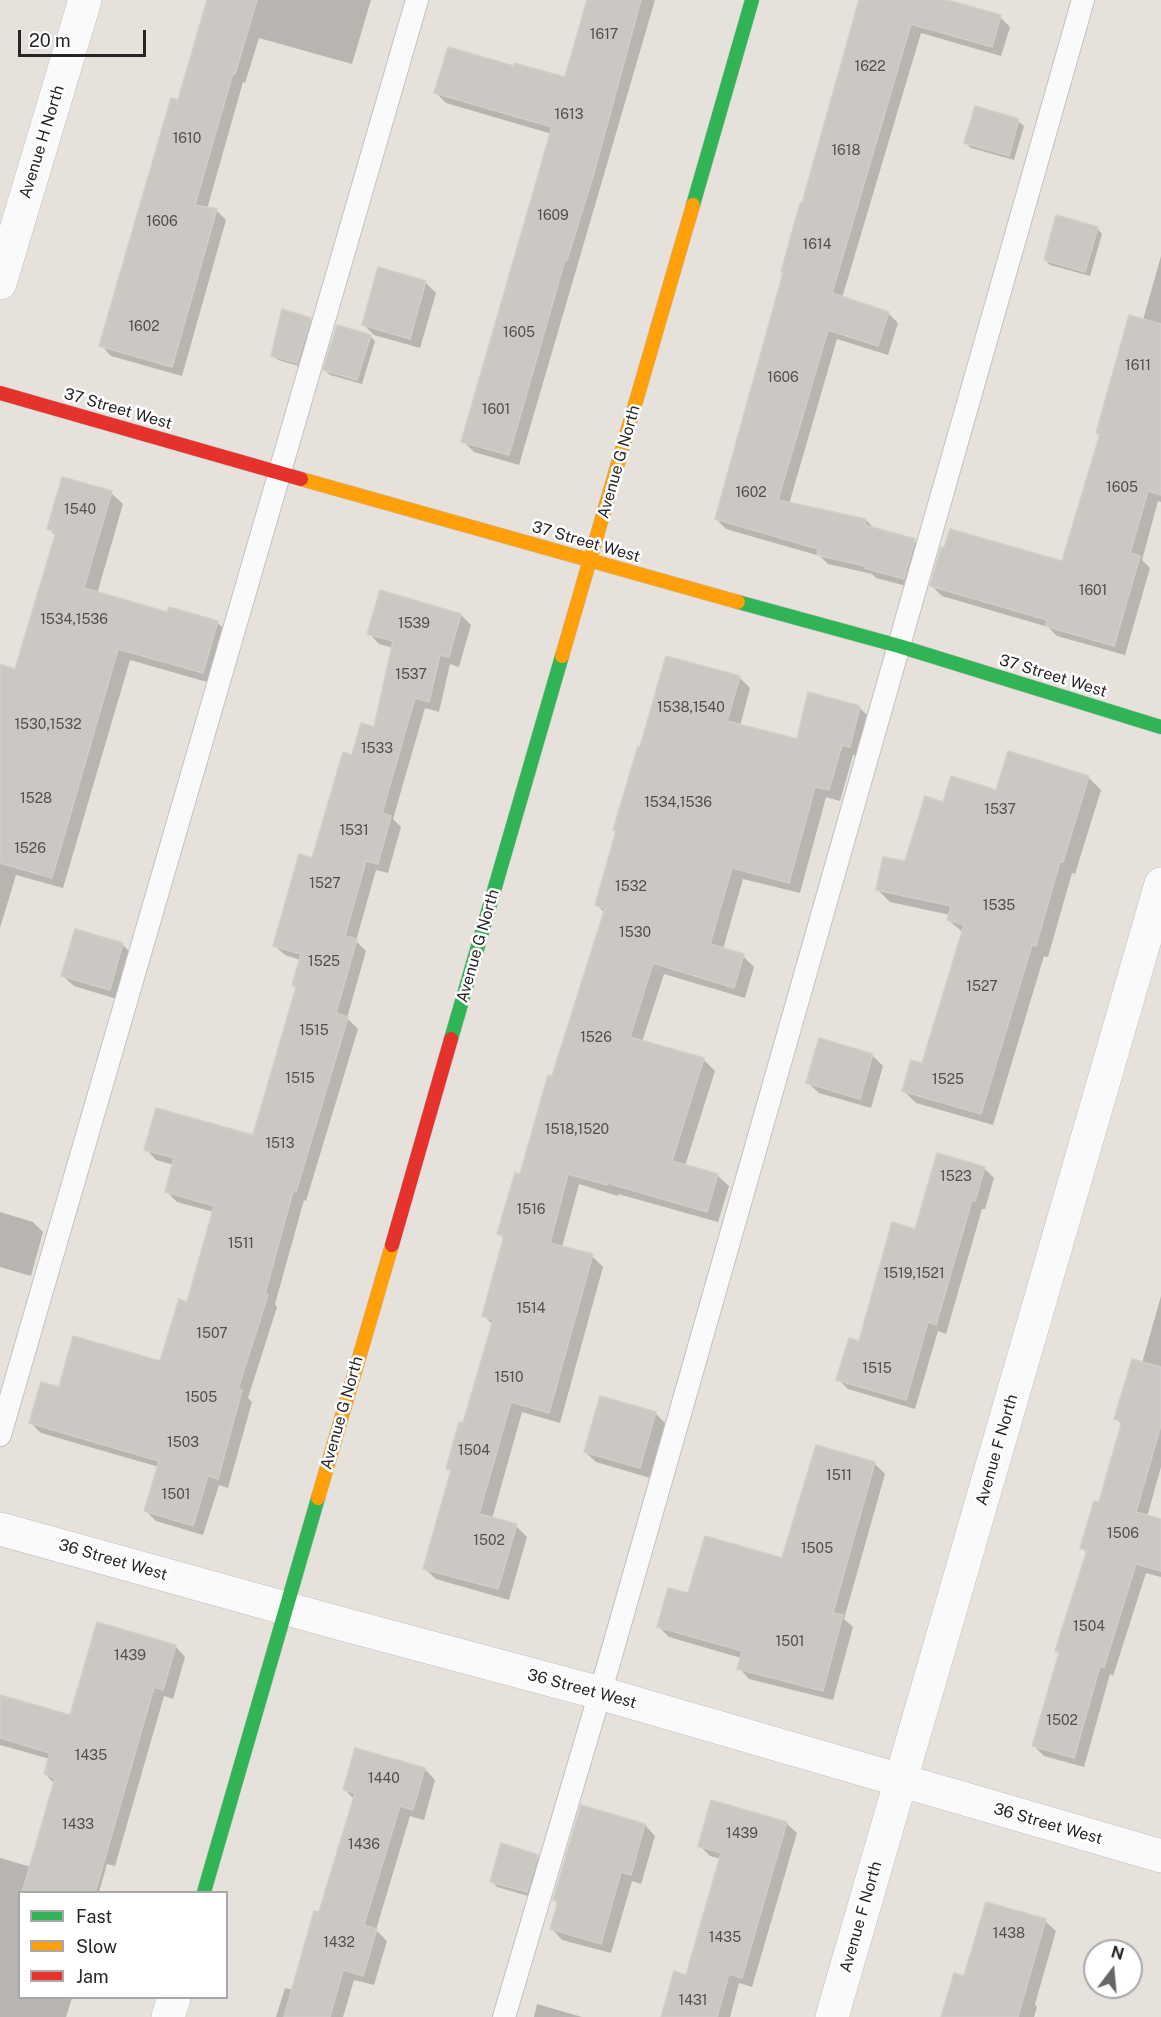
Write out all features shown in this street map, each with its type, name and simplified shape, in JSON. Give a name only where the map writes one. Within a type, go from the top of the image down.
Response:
[{"type":"street","name":"Avenue H North","points":[[0,283],[85,0]]},
{"type":"street","name":"Avenue G North","points":[[205,1891],[752,0]]},
{"type":"street","name":"37 Street West","points":[[0,393],[899,646],[1161,727]]},
{"type":"street","name":"Avenue F North","points":[[832,2017],[1161,884]]},
{"type":"street","name":"36 Street West","points":[[0,1529],[600,1693],[1161,1856]]},
{"type":"street","points":[[168,2017],[174,1999]]},
{"type":"lane","points":[[0,1435],[278,471],[417,0]]},
{"type":"lane","points":[[504,2017],[600,1693],[1083,0]]},
{"type":"building","points":[[207,0],[257,0],[235,74],[233,73],[195,205],[217,209],[172,367],[99,346],[171,98],[178,100]]},
{"type":"building","points":[[587,0],[641,0],[594,173],[567,260],[565,260],[509,455],[461,442],[552,127],[434,93],[448,47],[514,66],[514,63],[565,77]]},
{"type":"building","points":[[859,0],[947,0],[1001,15],[992,47],[911,24],[832,293],[889,312],[878,346],[828,330],[778,500],[866,519],[865,525],[915,539],[904,579],[864,568],[865,566],[817,555],[818,549],[715,519],[800,203],[802,203]]},
{"type":"building","points":[[975,106],[1019,119],[1009,156],[964,143]]},
{"type":"building","points":[[1056,215],[1098,227],[1085,272],[1044,260]]},
{"type":"building","points":[[378,267],[426,281],[410,339],[362,325]]},
{"type":"building","points":[[282,309],[311,318],[297,363],[271,356]]},
{"type":"building","points":[[1129,315],[1161,324],[1161,495],[1148,491],[1130,553],[1140,556],[1114,646],[1045,626],[1047,620],[930,586],[941,547],[944,548],[950,529],[1062,561],[1100,434],[1096,433]]},
{"type":"building","points":[[337,325],[371,335],[357,380],[323,370]]},
{"type":"building","points":[[62,477],[112,491],[84,588],[167,612],[169,607],[218,621],[203,673],[118,649],[52,878],[0,863],[0,664],[15,669],[56,532],[47,529]]},
{"type":"building","points":[[380,590],[461,614],[449,657],[440,655],[429,702],[415,698],[382,813],[391,816],[378,864],[366,861],[345,936],[357,939],[336,1013],[348,1017],[296,1192],[293,1191],[265,1294],[268,1295],[238,1389],[242,1390],[218,1479],[208,1476],[193,1526],[144,1511],[159,1461],[29,1423],[41,1382],[59,1387],[73,1336],[160,1361],[179,1299],[187,1302],[214,1206],[165,1192],[174,1158],[144,1150],[156,1108],[253,1135],[296,987],[292,985],[301,954],[273,946],[299,854],[312,858],[343,752],[352,755],[361,723],[374,727],[393,641],[367,634]]},
{"type":"building","points":[[666,656],[740,676],[727,721],[797,739],[808,692],[860,706],[850,747],[842,745],[829,790],[815,787],[789,883],[732,868],[710,944],[744,954],[734,988],[653,963],[630,1037],[704,1058],[672,1161],[718,1174],[707,1212],[568,1174],[550,1243],[593,1254],[549,1413],[511,1402],[479,1514],[517,1524],[498,1589],[423,1569],[451,1470],[446,1469],[459,1422],[463,1423],[493,1320],[482,1316],[504,1236],[497,1234],[515,1173],[520,1174],[548,1075],[552,1076],[605,908],[595,905],[616,831],[613,830]]},
{"type":"building","points":[[1008,751],[1089,776],[1063,862],[1060,862],[1036,946],[1032,945],[981,1114],[902,1091],[911,1060],[922,1063],[964,925],[947,920],[951,906],[876,890],[883,857],[905,861],[925,796],[943,802],[951,776],[996,790]]},
{"type":"building","points":[[75,929],[123,943],[110,990],[61,976]]},
{"type":"building","points":[[819,1038],[873,1054],[860,1099],[806,1083]]},
{"type":"building","points":[[937,1153],[985,1167],[975,1201],[972,1200],[936,1325],[928,1322],[906,1400],[836,1380],[849,1338],[859,1341],[892,1222],[915,1229]]},
{"type":"building","points":[[1132,1359],[1161,1367],[1161,1425],[1136,1512],[1161,1519],[1161,1571],[1136,1564],[1104,1667],[1100,1666],[1074,1758],[1032,1746],[1059,1653],[1055,1651],[1087,1550],[1080,1548],[1094,1501],[1099,1502],[1122,1421],[1114,1419]]},
{"type":"building","points":[[600,1396],[656,1412],[640,1468],[584,1452]]},
{"type":"building","points":[[816,1445],[875,1462],[833,1613],[843,1615],[823,1691],[737,1669],[742,1651],[657,1627],[668,1588],[688,1593],[705,1536],[782,1558]]},
{"type":"building","points":[[97,1622],[176,1645],[163,1690],[154,1687],[96,1891],[23,1891],[55,1778],[44,1774],[50,1753],[0,1738],[0,1695],[70,1715]]},
{"type":"building","points":[[355,1748],[425,1768],[413,1810],[400,1806],[364,1925],[377,1929],[363,1976],[343,1970],[330,2017],[284,2017],[314,1911],[319,1912],[355,1793],[343,1790]]},
{"type":"building","points":[[711,1800],[787,1822],[742,1978],[729,1974],[717,2017],[661,2017],[674,1971],[686,1975],[721,1853],[698,1846]]},
{"type":"building","points":[[581,1805],[645,1824],[631,1875],[621,1872],[601,1944],[550,1929],[558,1901],[553,1900]]},
{"type":"building","points":[[501,1843],[538,1855],[527,1892],[490,1882]]},
{"type":"building","points":[[986,1902],[1046,1919],[1018,2017],[941,2017],[954,1973],[964,1976]]},
{"type":"traffic: fast","points":[[693,205],[752,0]]},
{"type":"traffic: fast","points":[[738,602],[899,646],[1161,727]]},
{"type":"traffic: fast","points":[[451,1039],[562,656]]},
{"type":"traffic: fast","points":[[204,1891],[318,1498]]},
{"type":"traffic: slow","points":[[562,656],[693,205]]},
{"type":"traffic: slow","points":[[301,479],[738,602]]},
{"type":"traffic: slow","points":[[318,1498],[392,1245]]},
{"type":"traffic: jam","points":[[0,393],[301,479]]},
{"type":"traffic: jam","points":[[392,1245],[451,1039]]}]
